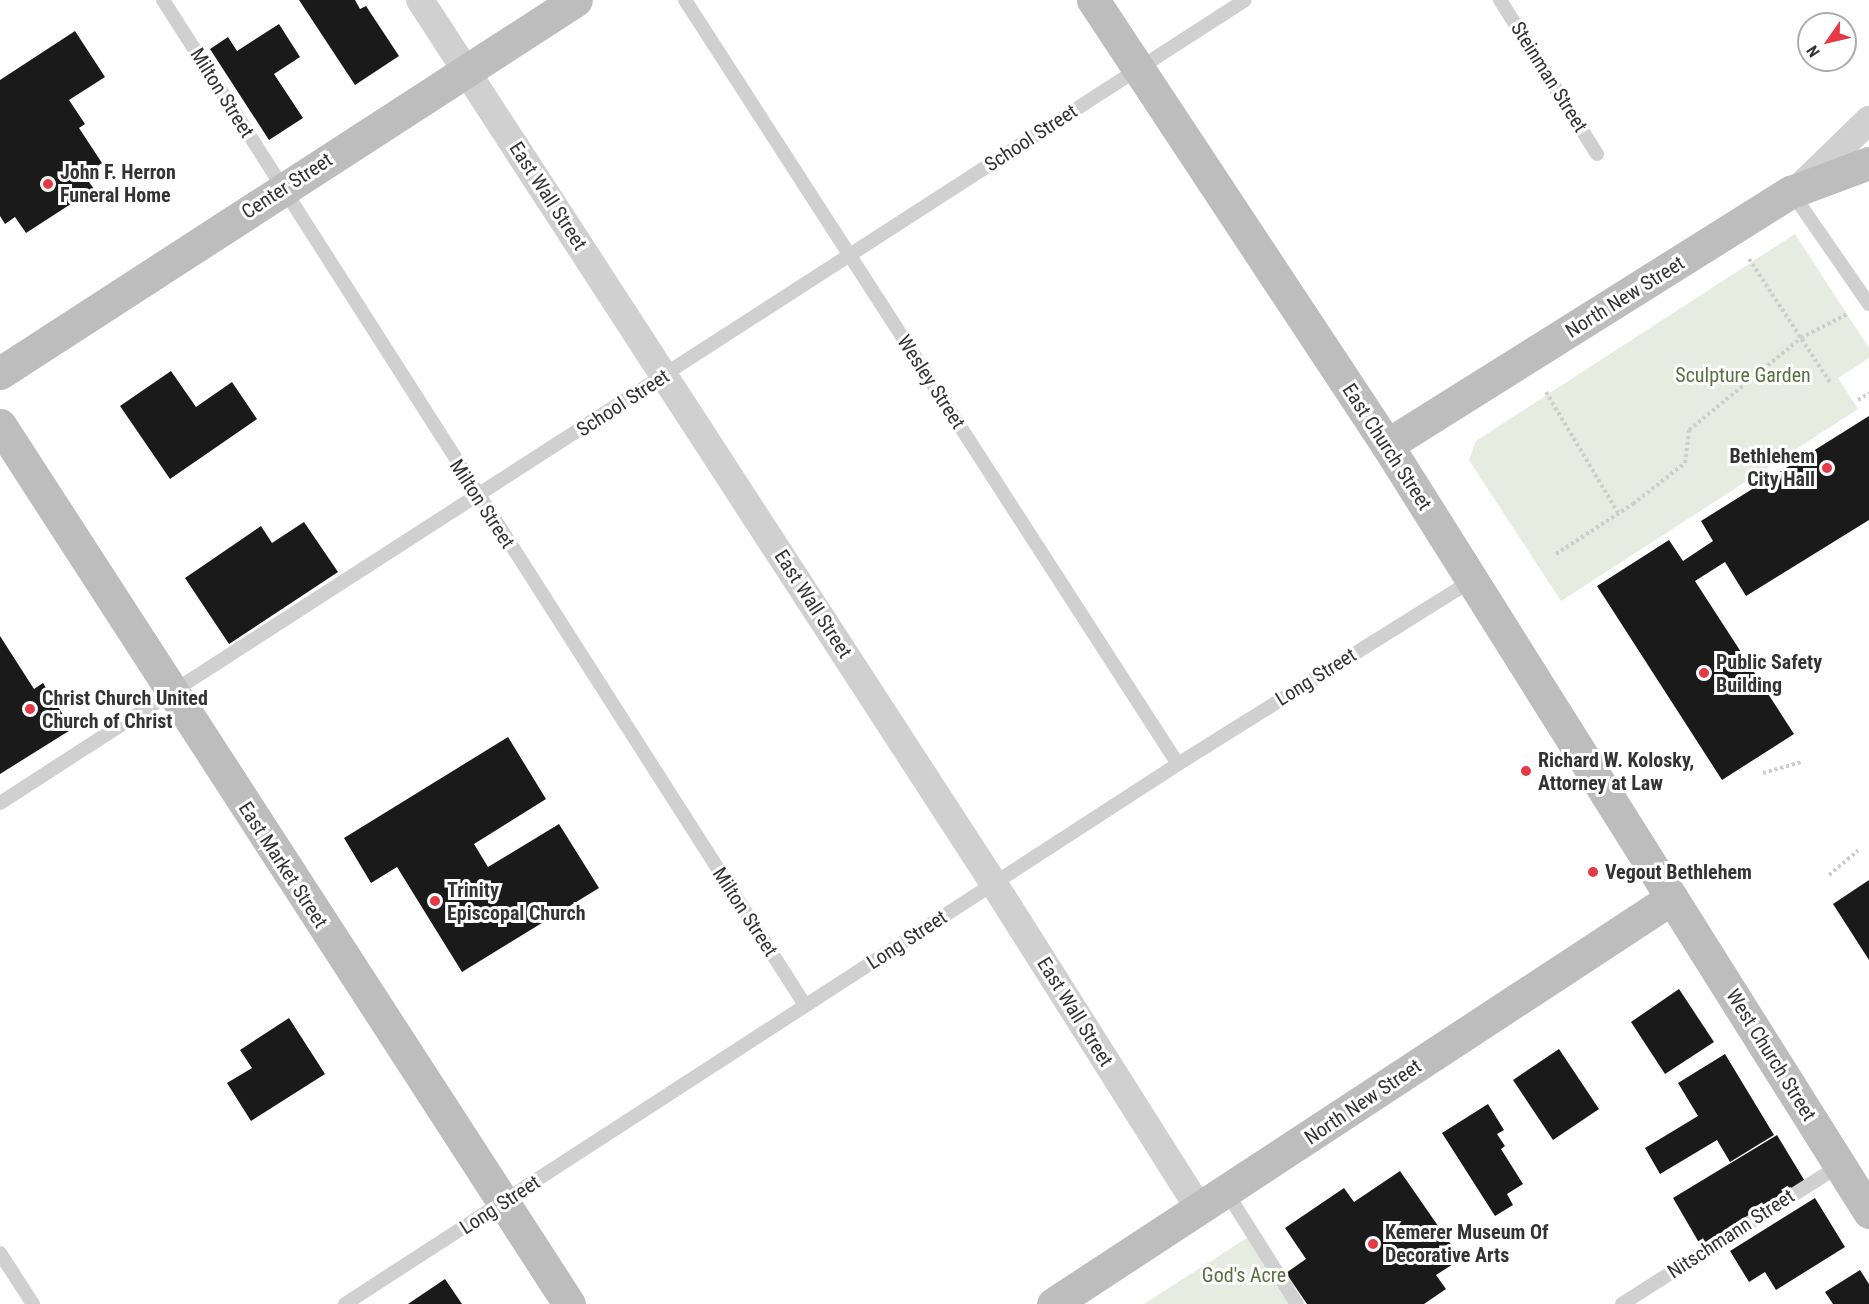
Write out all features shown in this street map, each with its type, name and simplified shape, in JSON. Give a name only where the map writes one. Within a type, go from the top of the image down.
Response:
[{"type":"main road","name":"Center Street","points":[[0,373],[282,188],[576,0]]},
{"type":"main road","name":"East Church Street","points":[[1093,0],[1387,445],[1672,898]]},
{"type":"main road","name":"North New Street","points":[[1387,445],[1791,192],[1869,163]]},
{"type":"main road","name":"East Market Street","points":[[0,425],[502,1204],[569,1304]]},
{"type":"main road","name":"North New Street","points":[[1053,1304],[1200,1210],[1672,898]]},
{"type":"main road","name":"West Church Street","points":[[1672,898],[1869,1212]]},
{"type":"street","name":"East Wall Street","points":[[420,0],[994,884],[1200,1210]]},
{"type":"street","points":[[1791,192],[1839,153],[1869,120]]},
{"type":"lane","name":"Milton Street","points":[[163,0],[477,496],[805,1005]]},
{"type":"lane","name":"Wesley Street","points":[[685,0],[1178,764]]},
{"type":"lane","name":"School Street","points":[[0,803],[1245,0]]},
{"type":"lane","name":"Steinman Street","points":[[1500,0],[1597,154]]},
{"type":"lane","points":[[1791,192],[1807,208],[1869,304]]},
{"type":"lane","name":"Long Street","points":[[345,1304],[1178,764],[1472,580]]},
{"type":"lane","name":"Nitschmann Street","points":[[1622,1304],[1840,1165]]},
{"type":"lane","points":[[1227,1192],[1297,1304]]},
{"type":"lane","points":[[0,1253],[33,1304]]},
{"type":"path","points":[[1731,230],[1831,384]]},
{"type":"path","points":[[1556,554],[1618,513],[1685,463],[1689,430],[1801,338],[1869,304]]},
{"type":"path","points":[[1546,392],[1618,513]]},
{"type":"path","points":[[1858,400],[1869,393]]},
{"type":"path","points":[[1763,773],[1802,762]]},
{"type":"path","points":[[1829,875],[1858,851]]},
{"type":"green space","name":"Sculpture Garden","points":[[1795,234],[1869,348],[1869,358],[1838,378],[1858,409],[1561,601],[1469,460],[1476,441]]},
{"type":"green space","name":"God's Acre","points":[[1253,1234],[1298,1304],[1144,1304]]},
{"type":"building","points":[[299,0],[355,0],[360,9],[366,6],[399,56],[355,85]]},
{"type":"building","points":[[279,24],[300,57],[274,74],[303,118],[269,140],[210,49],[228,37],[237,51]]},
{"type":"building","points":[[75,31],[105,77],[69,100],[85,124],[79,128],[102,163],[84,175],[94,189],[26,233],[15,217],[5,224],[0,216],[0,80]]},
{"type":"building","points":[[171,371],[196,407],[232,382],[257,419],[170,479],[120,406]]},
{"type":"building","points":[[1869,416],[1869,520],[1746,596],[1725,562],[1695,581],[1794,734],[1722,780],[1597,586],[1669,540],[1683,561],[1713,541],[1701,521]]},
{"type":"building","points":[[304,522],[338,572],[229,644],[185,578],[261,526],[272,543]]},
{"type":"building","name":"Christ Church United Church of Christ","points":[[0,636],[34,689],[43,683],[72,729],[0,774]]},
{"type":"building","points":[[508,737],[546,799],[474,844],[488,867],[559,824],[599,888],[462,972],[397,867],[371,883],[344,838]]},
{"type":"building","points":[[1869,880],[1869,960],[1833,904]]},
{"type":"building","points":[[1679,989],[1714,1042],[1665,1074],[1631,1022]]},
{"type":"building","points":[[289,1018],[325,1074],[251,1121],[227,1083],[252,1068],[240,1050]]},
{"type":"building","points":[[1559,1049],[1599,1109],[1553,1140],[1513,1080]]},
{"type":"building","points":[[1725,1054],[1774,1135],[1730,1162],[1717,1140],[1660,1174],[1645,1148],[1698,1116],[1678,1083]]},
{"type":"building","points":[[1488,1104],[1504,1130],[1497,1134],[1505,1146],[1501,1149],[1523,1184],[1507,1194],[1513,1205],[1495,1216],[1442,1133]]},
{"type":"building","points":[[1777,1135],[1806,1183],[1701,1246],[1673,1198]]},
{"type":"building","name":"Kemerer Museum Of Decorative Arts","points":[[1400,1171],[1461,1259],[1436,1275],[1446,1289],[1424,1304],[1307,1304],[1286,1273],[1306,1259],[1285,1228],[1344,1188],[1354,1202]]},
{"type":"building","points":[[1815,1198],[1845,1247],[1776,1290],[1765,1272],[1749,1282],[1730,1251]]},
{"type":"building","points":[[1860,1270],[1869,1284],[1869,1304],[1833,1304],[1825,1292]]},
{"type":"building","points":[[445,1279],[462,1304],[408,1304]]},
{"type":"place","name":"John F. Herron Funeral Home","points":[[48,184]]},
{"type":"place","name":"Bethlehem City Hall","points":[[1827,468]]},
{"type":"place","name":"Public Safety Building","points":[[1704,673]]},
{"type":"place","name":"Christ Church United Church of Christ","points":[[30,709]]},
{"type":"place","name":"Richard W. Kolosky, Attorney at Law","points":[[1526,771]]},
{"type":"place","name":"Vegout Bethlehem","points":[[1593,872]]},
{"type":"place","name":"Trinity Episcopal Church","points":[[435,901]]},
{"type":"place","name":"Kemerer Museum Of Decorative Arts","points":[[1373,1244]]}]
